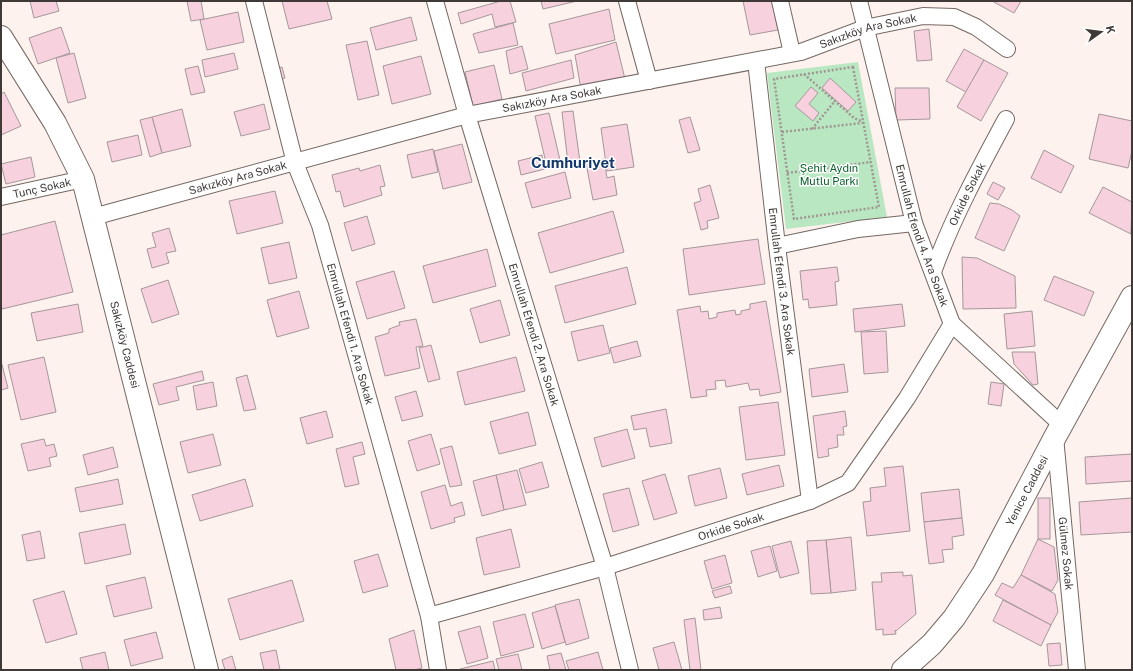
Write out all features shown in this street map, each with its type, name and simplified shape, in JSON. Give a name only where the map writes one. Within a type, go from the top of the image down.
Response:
[{"type":"main road","name":"Sakızköy Caddesi","points":[[1,37],[55,123],[83,179],[207,670]]},
{"type":"main road","name":"Yenice Caddesi","points":[[903,670],[932,644],[954,618],[969,597],[983,574],[1058,431],[1132,297]]},
{"type":"street","name":"Emrullah Efendi 1. Ara Sokak","points":[[254,1],[294,163],[320,225],[429,616],[438,670]]},
{"type":"street","name":"Emrullah Efendi 2. Ara Sokak","points":[[435,1],[467,115],[605,567],[630,670]]},
{"type":"street","points":[[627,1],[649,81]]},
{"type":"street","points":[[780,1],[796,52]]},
{"type":"street","name":"Emrullah Efendi 4. Ara Sokak","points":[[859,1],[914,223],[952,324],[1058,431]]},
{"type":"street","name":"Sakızköy Ara Sokak","points":[[92,217],[467,115],[756,61],[796,52],[865,28],[923,16],[954,18],[976,27],[1007,49]]},
{"type":"street","name":"Emrullah Efendi 3. Ara Sokak","points":[[756,61],[777,246],[810,501]]},
{"type":"street","name":"Orkide Sokak","points":[[933,272],[941,250],[985,158],[1006,119]]},
{"type":"street","name":"Tunç Sokak","points":[[1,197],[83,179]]},
{"type":"street","points":[[777,246],[858,229],[914,223]]},
{"type":"street","name":"Orkide Sokak","points":[[429,616],[605,567],[810,501],[848,483],[907,398],[952,324]]},
{"type":"street","name":"Gülmez Sokak","points":[[1058,431],[1077,670]]},
{"type":"path","points":[[796,52],[804,74],[854,118],[863,123]]},
{"type":"path","points":[[853,67],[863,123],[879,207],[794,219],[774,79],[853,67]]},
{"type":"path","points":[[812,129],[835,101]]},
{"type":"path","points":[[781,132],[863,123]]},
{"type":"path","points":[[787,174],[871,162]]},
{"type":"green space","name":"Şehit Aydın Mutlu Parkı","points":[[858,62],[887,217],[786,229],[767,73]]},
{"type":"building","points":[[30,1],[56,1],[59,11],[34,18]]},
{"type":"building","points":[[187,1],[201,1],[204,19],[191,21]]},
{"type":"building","points":[[282,1],[327,1],[332,19],[289,29]]},
{"type":"building","points":[[501,1],[510,1],[516,22],[495,27],[492,14],[461,24],[458,13]]},
{"type":"building","points":[[541,1],[577,1],[543,9]]},
{"type":"building","points":[[743,1],[772,1],[778,30],[750,35]]},
{"type":"building","points":[[992,1],[1021,1],[1014,13]]},
{"type":"building","points":[[609,9],[615,40],[556,54],[549,24]]},
{"type":"building","points":[[238,12],[244,42],[207,50],[200,20]]},
{"type":"building","points":[[411,17],[417,40],[376,50],[370,28]]},
{"type":"building","points":[[513,23],[518,45],[479,53],[473,34]]},
{"type":"building","points":[[61,27],[70,53],[38,64],[29,38]]},
{"type":"building","points":[[929,29],[932,60],[917,61],[914,31]]},
{"type":"building","points":[[367,41],[379,95],[358,100],[346,45]]},
{"type":"building","points":[[616,42],[625,79],[581,89],[575,55]]},
{"type":"building","points":[[522,46],[528,69],[510,74],[506,51]]},
{"type":"building","points":[[964,49],[984,60],[966,92],[946,81]]},
{"type":"building","points":[[74,53],[86,98],[68,103],[56,58]]},
{"type":"building","points":[[234,53],[238,69],[205,77],[202,60]]},
{"type":"building","points":[[421,56],[431,94],[392,104],[383,66]]},
{"type":"building","points":[[571,60],[574,78],[526,91],[522,73]]},
{"type":"building","points":[[984,60],[1008,73],[981,121],[957,107]]},
{"type":"building","points":[[494,65],[502,99],[473,106],[465,72]]},
{"type":"building","points":[[198,66],[205,92],[191,95],[185,69]]},
{"type":"building","points":[[282,67],[285,78],[278,81],[275,69]]},
{"type":"building","points":[[830,78],[856,102],[848,111],[822,88]]},
{"type":"building","points":[[811,87],[818,93],[809,104],[819,113],[813,121],[795,106]]},
{"type":"building","points":[[895,88],[929,88],[930,119],[896,120]]},
{"type":"building","points":[[4,92],[21,126],[1,135],[1,94]]},
{"type":"building","points":[[264,104],[270,129],[241,136],[234,112]]},
{"type":"building","points":[[182,109],[191,146],[162,153],[152,117]]},
{"type":"building","points":[[573,111],[580,162],[568,163],[562,112]]},
{"type":"building","points":[[549,113],[560,160],[546,163],[535,116]]},
{"type":"building","points":[[1099,114],[1132,121],[1132,151],[1128,168],[1089,159]]},
{"type":"building","points":[[152,117],[162,153],[150,157],[140,120]]},
{"type":"building","points":[[690,117],[700,150],[688,153],[679,120]]},
{"type":"building","points":[[627,124],[634,167],[607,171],[601,128]]},
{"type":"building","points":[[138,135],[142,155],[112,162],[107,142]]},
{"type":"building","points":[[462,144],[472,182],[443,189],[434,151]]},
{"type":"building","points":[[433,149],[438,172],[412,178],[407,155]]},
{"type":"building","points":[[1044,150],[1074,166],[1061,193],[1031,178]]},
{"type":"building","points":[[542,155],[545,169],[521,175],[518,161]]},
{"type":"building","points":[[31,157],[35,177],[6,184],[1,164]]},
{"type":"building","points":[[604,159],[607,178],[614,176],[617,195],[593,200],[586,163]]},
{"type":"building","points":[[380,165],[385,186],[380,187],[382,195],[344,207],[340,191],[336,192],[332,175],[359,168],[360,171]]},
{"type":"building","points":[[565,172],[571,198],[532,208],[525,183]]},
{"type":"building","points":[[993,182],[1005,188],[998,200],[987,194]]},
{"type":"building","points":[[710,185],[719,218],[707,221],[708,228],[701,230],[694,203],[701,201],[698,189]]},
{"type":"building","points":[[1103,187],[1132,202],[1131,234],[1089,213]]},
{"type":"building","points":[[275,191],[283,223],[237,234],[229,201]]},
{"type":"building","points":[[990,203],[999,204],[1012,210],[1020,216],[1004,251],[975,238]]},
{"type":"building","points":[[613,211],[624,252],[550,273],[538,233]]},
{"type":"building","points":[[367,216],[375,244],[352,251],[344,223]]},
{"type":"building","points":[[55,221],[73,292],[2,309],[1,235]]},
{"type":"building","points":[[169,228],[176,251],[166,253],[169,263],[152,268],[147,249],[156,247],[152,233]]},
{"type":"building","points":[[758,239],[765,284],[689,295],[683,249]]},
{"type":"building","points":[[289,242],[297,278],[269,284],[261,248]]},
{"type":"building","points":[[487,249],[496,286],[433,303],[423,266]]},
{"type":"building","points":[[962,257],[977,258],[1015,276],[1016,308],[963,309]]},
{"type":"building","points":[[627,267],[636,304],[565,323],[555,286]]},
{"type":"building","points":[[837,267],[839,281],[835,282],[837,305],[809,308],[808,299],[803,300],[800,271]]},
{"type":"building","points":[[394,271],[405,308],[367,319],[356,282]]},
{"type":"building","points":[[1054,276],[1094,292],[1084,316],[1044,300]]},
{"type":"building","points":[[168,280],[179,314],[152,323],[141,289]]},
{"type":"building","points":[[299,291],[309,328],[277,337],[267,300]]},
{"type":"building","points":[[500,300],[510,335],[480,343],[470,309]]},
{"type":"building","points":[[766,301],[781,392],[760,396],[759,389],[750,390],[748,383],[726,387],[725,380],[715,381],[716,389],[706,390],[707,396],[691,398],[677,310],[700,306],[701,312],[708,311],[709,319],[717,317],[717,313],[735,310],[736,315],[741,314],[741,311],[750,309],[750,304]]},
{"type":"building","points":[[78,304],[83,332],[37,341],[31,313]]},
{"type":"building","points":[[902,304],[905,326],[855,332],[853,309]]},
{"type":"building","points":[[1032,311],[1035,346],[1007,349],[1004,314]]},
{"type":"building","points":[[416,319],[423,346],[416,347],[420,368],[385,376],[375,337],[389,333],[389,329],[400,325],[399,322]]},
{"type":"building","points":[[603,325],[610,353],[578,361],[571,332]]},
{"type":"building","points":[[886,331],[888,372],[864,374],[861,332]]},
{"type":"building","points":[[637,341],[641,356],[614,363],[610,348]]},
{"type":"building","points":[[431,345],[440,379],[428,382],[419,348]]},
{"type":"building","points":[[1012,352],[1035,352],[1038,384],[1033,385],[1014,364]]},
{"type":"building","points":[[44,357],[56,412],[21,420],[8,365]]},
{"type":"building","points":[[516,357],[525,391],[465,405],[457,372]]},
{"type":"building","points":[[1,361],[8,388],[1,390]]},
{"type":"building","points":[[844,364],[848,392],[812,397],[809,369]]},
{"type":"building","points":[[202,371],[204,380],[176,387],[179,400],[159,405],[153,384]]},
{"type":"building","points":[[247,375],[256,409],[244,411],[236,378]]},
{"type":"building","points":[[213,382],[217,406],[197,410],[193,386]]},
{"type":"building","points":[[991,382],[1004,384],[1001,406],[988,404]]},
{"type":"building","points":[[416,391],[423,416],[402,421],[395,397]]},
{"type":"building","points":[[778,402],[785,455],[746,460],[739,407]]},
{"type":"building","points":[[666,409],[672,443],[650,447],[646,428],[634,430],[631,416]]},
{"type":"building","points":[[326,411],[333,437],[307,444],[300,418]]},
{"type":"building","points":[[845,411],[847,426],[843,427],[844,435],[837,435],[838,447],[828,449],[829,456],[818,458],[813,416]]},
{"type":"building","points":[[528,412],[536,445],[499,454],[490,422]]},
{"type":"building","points":[[627,429],[635,458],[602,467],[594,438]]},
{"type":"building","points":[[213,434],[221,465],[188,473],[180,442]]},
{"type":"building","points":[[431,434],[440,464],[417,471],[408,441]]},
{"type":"building","points":[[44,439],[46,446],[54,444],[57,456],[49,458],[51,466],[28,471],[21,444]]},
{"type":"building","points":[[362,442],[365,454],[353,457],[359,484],[345,487],[336,449]]},
{"type":"building","points":[[452,446],[462,485],[450,487],[440,449]]},
{"type":"building","points":[[113,447],[118,467],[88,475],[83,455]]},
{"type":"building","points":[[1132,454],[1132,481],[1086,484],[1085,457]]},
{"type":"building","points":[[542,462],[549,487],[526,493],[519,469]]},
{"type":"building","points":[[779,465],[784,486],[747,495],[742,474]]},
{"type":"building","points":[[903,466],[910,531],[867,536],[863,502],[871,501],[870,488],[886,486],[884,468]]},
{"type":"building","points":[[720,468],[727,498],[695,506],[688,476]]},
{"type":"building","points":[[517,470],[526,505],[504,510],[496,475]]},
{"type":"building","points":[[665,474],[677,513],[654,520],[642,481]]},
{"type":"building","points":[[496,475],[504,510],[482,516],[473,481]]},
{"type":"building","points":[[118,479],[123,504],[80,512],[75,488]]},
{"type":"building","points":[[245,479],[253,506],[200,521],[192,495]]},
{"type":"building","points":[[445,485],[451,506],[462,502],[465,515],[454,518],[455,522],[431,529],[421,492]]},
{"type":"building","points":[[629,488],[639,525],[613,532],[603,494]]},
{"type":"building","points":[[959,489],[962,518],[924,522],[921,493]]},
{"type":"building","points":[[1038,498],[1050,498],[1050,539],[1038,539]]},
{"type":"building","points":[[1132,498],[1132,532],[1081,535],[1079,502]]},
{"type":"building","points":[[962,518],[964,535],[952,537],[953,549],[942,550],[944,562],[929,564],[924,522]]},
{"type":"building","points":[[125,524],[131,554],[85,564],[79,533]]},
{"type":"building","points":[[511,529],[520,567],[484,575],[476,538]]},
{"type":"building","points":[[40,531],[45,558],[27,561],[22,535]]},
{"type":"building","points":[[851,537],[856,590],[831,593],[826,540]]},
{"type":"building","points":[[1038,539],[1054,547],[1058,580],[1052,591],[1021,575]]},
{"type":"building","points":[[826,540],[831,593],[811,594],[807,541]]},
{"type":"building","points":[[791,541],[799,573],[780,578],[772,546]]},
{"type":"building","points":[[770,546],[777,571],[758,577],[751,551]]},
{"type":"building","points":[[378,554],[388,586],[363,593],[354,561]]},
{"type":"building","points":[[725,555],[732,583],[712,589],[704,561]]},
{"type":"building","points":[[903,572],[903,576],[912,575],[916,614],[896,631],[895,630],[896,634],[883,635],[883,629],[876,630],[872,582],[882,582],[881,573]]},
{"type":"building","points":[[1021,575],[1055,594],[1058,612],[1051,625],[995,595],[1002,583],[1013,588]]},
{"type":"building","points":[[145,577],[152,608],[114,617],[106,586]]},
{"type":"building","points":[[292,580],[304,621],[240,640],[228,599]]},
{"type":"building","points":[[730,586],[732,593],[715,598],[712,591]]},
{"type":"building","points":[[64,591],[77,634],[46,643],[33,600]]},
{"type":"building","points":[[579,599],[589,638],[566,645],[555,605]]},
{"type":"building","points":[[1003,600],[1051,625],[1041,646],[993,621]]},
{"type":"building","points":[[555,606],[565,642],[542,649],[532,613]]},
{"type":"building","points":[[720,607],[722,618],[704,620],[703,610]]},
{"type":"building","points":[[525,614],[534,647],[501,656],[493,622]]},
{"type":"building","points":[[695,618],[701,670],[690,670],[684,620]]},
{"type":"building","points":[[480,626],[488,658],[467,664],[458,632]]},
{"type":"building","points":[[414,630],[422,668],[414,670],[396,670],[389,639]]},
{"type":"building","points":[[156,632],[163,658],[131,666],[124,640]]},
{"type":"building","points":[[674,642],[682,670],[659,670],[653,648]]},
{"type":"building","points":[[1060,643],[1062,665],[1049,666],[1047,644]]},
{"type":"building","points":[[276,650],[280,670],[264,670],[260,653]]},
{"type":"building","points":[[105,652],[109,670],[83,670],[80,658]]},
{"type":"building","points":[[598,652],[603,670],[569,670],[566,661]]},
{"type":"building","points":[[561,653],[566,670],[550,670],[547,656]]},
{"type":"building","points":[[518,654],[522,670],[499,670],[496,659]]},
{"type":"building","points":[[232,656],[236,670],[225,670],[222,660]]},
{"type":"building","points":[[493,661],[495,670],[460,670],[460,669]]},
{"type":"district","name":"Cumhuriyet","points":[[573,163]]}]
